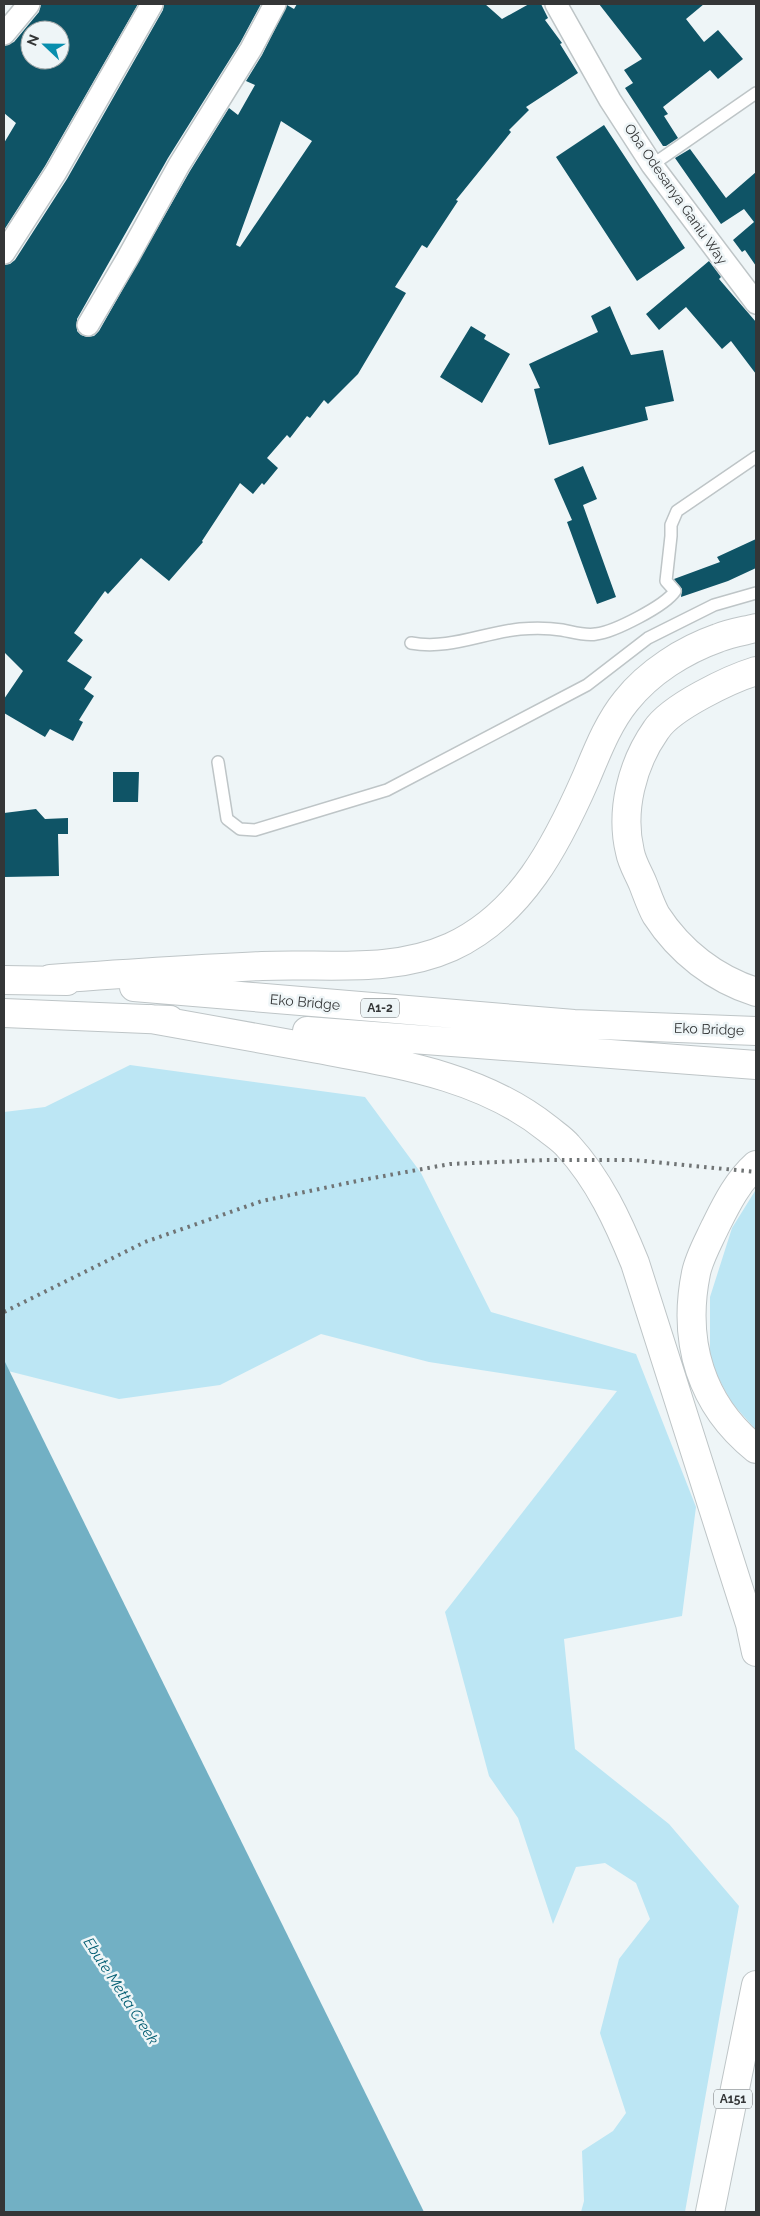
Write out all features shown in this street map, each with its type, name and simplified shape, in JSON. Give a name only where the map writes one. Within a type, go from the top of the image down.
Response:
[{"type":"main road","points":[[50,979],[264,966],[380,965],[418,958],[452,947],[484,927],[509,904],[538,872],[557,840],[608,731],[625,702],[648,678],[684,653],[719,637],[756,628]]},
{"type":"main road","points":[[756,672],[715,688],[678,710],[656,728],[642,754],[630,784],[626,816],[630,853],[656,915],[682,948],[713,974],[756,992]]},
{"type":"main road","name":"Eko Bridge","points":[[4,980],[50,979],[574,1024],[756,1031]]},
{"type":"main road","name":"Eko Bridge","points":[[4,1013],[151,1019],[756,1065]]},
{"type":"main road","points":[[151,1019],[401,1064],[454,1078],[497,1096],[533,1117],[567,1145],[594,1179],[616,1217],[635,1263],[750,1624],[756,1652]]},
{"type":"main road","points":[[756,1164],[728,1200],[712,1234],[696,1271],[691,1310],[695,1350],[703,1382],[720,1413],[744,1440],[756,1449]]},
{"type":"main road","name":"A151","points":[[710,2212],[756,1985]]},
{"type":"street","points":[[4,34],[29,4]]},
{"type":"street","points":[[4,253],[56,172],[152,4]]},
{"type":"street","points":[[88,325],[179,165],[251,49],[275,4]]},
{"type":"street","name":"Oba Odesanya Ganiu Way","points":[[556,4],[610,100],[652,166],[756,303]]},
{"type":"lane","points":[[652,166],[756,93]]},
{"type":"lane","points":[[411,643],[425,646],[450,645],[520,629],[548,629],[595,635],[612,630],[665,602],[675,591],[666,581],[673,517],[684,504],[756,457]]},
{"type":"lane","points":[[218,762],[227,819],[240,829],[255,830],[387,790],[587,685],[648,638],[714,605],[756,593]]},
{"type":"shaded area","points":[[130,1065],[365,1097],[421,1173],[491,1312],[636,1354],[696,1507],[682,1616],[564,1639],[575,1749],[669,1824],[739,1906],[685,2212],[581,2212],[584,2201],[582,2151],[613,2131],[626,2113],[600,2033],[619,1959],[650,1919],[636,1883],[605,1863],[576,1867],[553,1924],[518,1818],[489,1776],[445,1612],[617,1391],[429,1362],[321,1334],[220,1385],[119,1399],[4,1370],[4,1112],[45,1107]]},
{"type":"shaded area","points":[[755,1191],[756,1430],[732,1403],[710,1363],[710,1297],[732,1228]]},
{"type":"water","name":"Ebute Metta Creek","points":[[4,1360],[424,2212],[4,2212]]},
{"type":"building","points":[[41,4],[138,4],[45,166],[4,230],[4,143],[16,123],[4,113],[4,46],[14,42],[20,35],[20,70],[70,70],[70,20],[32,20],[39,12]]},
{"type":"building","points":[[164,4],[261,4],[240,43],[168,158],[77,319],[77,331],[87,337],[94,336],[99,331],[190,171],[229,108],[238,115],[255,85],[246,81],[262,55],[287,5],[294,9],[297,4],[485,4],[502,19],[529,4],[541,4],[548,18],[545,20],[562,43],[560,44],[578,73],[526,107],[529,110],[509,130],[511,132],[456,200],[458,201],[427,248],[422,245],[395,287],[406,293],[358,374],[328,404],[324,400],[310,418],[307,416],[290,438],[287,435],[267,458],[278,468],[264,485],[262,483],[253,494],[240,483],[203,542],[169,581],[141,558],[108,594],[105,591],[74,633],[83,640],[67,661],[92,677],[84,689],[94,696],[79,720],[83,722],[73,741],[50,729],[45,737],[4,713],[4,699],[23,671],[4,652],[4,265],[10,264],[15,260],[67,179],[163,10]],"holes":[[[281,121],[312,141],[240,247],[236,245]]]},
{"type":"building","points":[[599,4],[704,4],[686,19],[704,42],[718,30],[743,59],[718,79],[710,70],[663,107],[668,114],[664,116],[678,138],[666,146],[663,146],[625,88],[633,83],[624,70],[642,59]]},
{"type":"building","points":[[604,125],[685,248],[637,281],[556,157]]},
{"type":"building","points":[[690,149],[726,198],[756,172],[756,266],[745,250],[742,252],[733,240],[754,222],[744,209],[721,224],[675,158]]},
{"type":"building","points":[[709,261],[721,277],[719,279],[756,322],[756,374],[731,341],[722,349],[686,307],[659,330],[646,314]]},
{"type":"building","points":[[610,306],[631,355],[663,350],[674,401],[645,407],[648,420],[549,445],[534,389],[540,388],[529,364],[598,332],[591,316]]},
{"type":"building","points":[[471,326],[486,335],[484,339],[510,354],[482,403],[440,377]]},
{"type":"building","points":[[583,466],[597,499],[583,505],[616,597],[597,604],[567,522],[572,520],[554,479]]},
{"type":"building","points":[[756,539],[756,568],[728,581],[681,597],[682,589],[674,579],[720,562],[717,557]]},
{"type":"building","points":[[113,772],[139,772],[138,802],[113,802]]},
{"type":"building","points":[[36,809],[45,819],[68,818],[68,834],[58,834],[59,876],[4,877],[4,813]]},
{"type":"railway","points":[[4,1312],[145,1242],[262,1201],[362,1180],[450,1164],[545,1160],[633,1160],[756,1172]]}]
